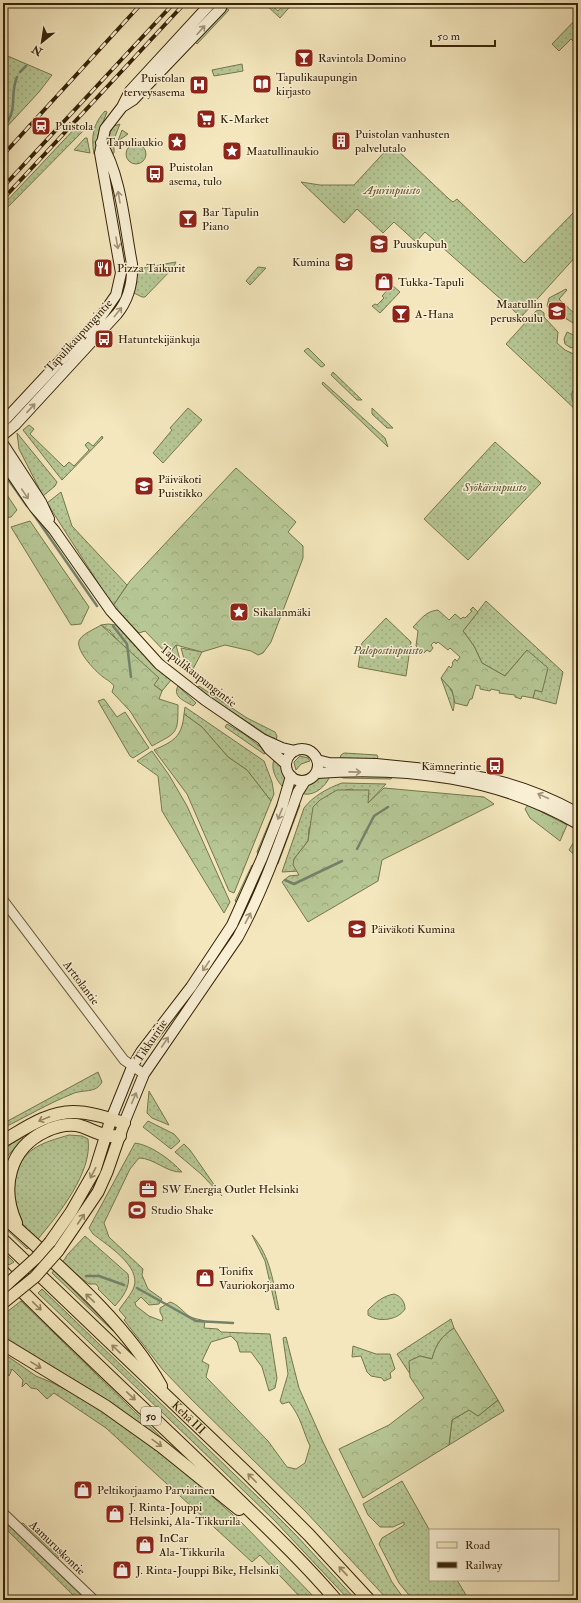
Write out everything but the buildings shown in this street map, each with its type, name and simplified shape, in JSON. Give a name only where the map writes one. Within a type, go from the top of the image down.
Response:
[{"type":"highway","points":[[3,1141],[40,1120],[64,1113],[82,1113],[124,1123]]},
{"type":"highway","points":[[25,1236],[8,1208],[5,1192],[6,1178],[16,1154],[26,1143],[38,1135],[62,1126],[76,1125],[106,1136],[120,1136]]},
{"type":"highway","points":[[3,1216],[96,1303],[147,1361],[165,1394]]},
{"type":"highway","name":"Kehä III","points":[[3,1240],[139,1371],[165,1394],[310,1535],[369,1600]]},
{"type":"highway","name":"Kehä III","points":[[3,1272],[293,1553],[336,1600]]},
{"type":"highway","points":[[3,1344],[105,1406],[161,1446],[293,1553]]},
{"type":"main road","name":"Tapulikaupungintie","points":[[3,422],[100,318],[110,306],[118,291],[121,265],[101,160],[102,143],[106,127],[122,107],[130,91],[211,3]]},
{"type":"main road","name":"Tapulikaupungintie","points":[[122,107],[133,100],[177,53],[186,46],[221,8],[222,3]]},
{"type":"main road","name":"Tapulikaupungintie","points":[[3,435],[15,425],[113,318],[124,305],[129,294],[132,279],[130,256],[115,175],[107,152],[102,143]]},
{"type":"main road","name":"Tapulikaupungintie","points":[[3,444],[41,502],[54,530]]},
{"type":"main road","name":"Tapulikaupungintie","points":[[3,461],[34,507],[54,530],[111,610],[159,664],[205,700],[262,739],[282,748],[295,751]]},
{"type":"main road","name":"Tapulikaupungintie","points":[[262,739],[269,750],[286,764]]},
{"type":"main road","points":[[578,813],[537,793],[489,778],[399,766],[329,763],[317,760],[309,750],[303,749],[295,751],[286,764],[291,776],[297,780],[305,781],[316,773],[347,771],[417,774],[481,784],[534,802],[578,824]]},
{"type":"main road","points":[[316,773],[317,760]]},
{"type":"main road","name":"Tikkuritie","points":[[3,1288],[36,1258],[50,1242],[71,1212],[95,1170],[111,1119],[132,1067],[196,981],[232,925],[262,858],[282,807],[291,776]]},
{"type":"main road","name":"Tikkuritie","points":[[3,1303],[35,1277],[58,1250],[98,1192],[144,1074],[238,937],[261,891],[298,792],[305,781]]},
{"type":"street","name":"Arttolantie","points":[[3,900],[124,1060],[144,1074]]},
{"type":"street","name":"Aamuruskontie","points":[[3,1512],[94,1600]]},
{"type":"green space","points":[[264,3],[269,3],[278,11],[285,3],[293,3],[280,18]]},
{"type":"green space","points":[[225,7],[229,10],[197,44],[195,42]]},
{"type":"green space","points":[[578,17],[578,45],[571,39],[559,51],[552,44]]},
{"type":"green space","points":[[3,54],[52,75],[39,92],[3,131]]},
{"type":"green space","points":[[242,64],[243,71],[214,76],[212,70]]},
{"type":"green space","points":[[105,111],[107,112],[98,135],[99,153],[94,154],[93,136],[95,126]]},
{"type":"green space","points":[[120,124],[114,139],[114,153],[111,155],[109,148],[109,136],[114,126]]},
{"type":"green space","points":[[78,125],[83,131],[3,212],[3,205]]},
{"type":"green space","points":[[122,130],[128,134],[118,141]]},
{"type":"green space","points":[[85,138],[87,138],[90,153],[74,150]]},
{"type":"green space","points":[[136,144],[143,147],[146,154],[143,161],[136,164],[129,161],[126,154],[129,147]]},
{"type":"green space","name":"Ajurinpuisto","points":[[390,146],[395,148],[449,199],[453,202],[457,199],[524,263],[578,208],[578,254],[521,317],[425,232],[416,242],[394,222],[383,233],[357,209],[344,223],[301,182],[320,185],[354,185]]},
{"type":"green space","points":[[176,262],[173,268],[145,297],[134,293],[136,276],[140,270],[143,268]]},
{"type":"green space","points":[[258,267],[266,268],[250,285],[246,281]]},
{"type":"green space","points":[[392,285],[400,292],[380,313],[372,306],[375,304],[377,305],[384,298],[382,296]]},
{"type":"green space","points":[[566,289],[567,290],[559,299],[578,317],[578,326],[565,318],[554,315],[547,306],[549,298]]},
{"type":"green space","points":[[540,310],[544,313],[544,317],[558,332],[557,343],[565,350],[578,356],[578,412],[506,344],[536,311]]},
{"type":"green space","points":[[567,332],[578,337],[578,346],[571,348],[565,344],[564,339]]},
{"type":"green space","points":[[308,348],[325,365],[322,367],[320,366],[304,351]]},
{"type":"green space","points":[[333,372],[362,400],[357,400],[331,375]]},
{"type":"green space","points":[[323,382],[385,438],[388,447],[322,384]]},
{"type":"green space","points":[[578,386],[578,408],[572,400],[572,394]]},
{"type":"green space","points":[[188,408],[202,420],[163,463],[153,453],[172,430],[170,428]]},
{"type":"green space","points":[[372,408],[393,428],[387,428],[372,414]]},
{"type":"green space","points":[[29,425],[34,429],[30,434],[64,467],[69,462],[74,466],[89,450],[85,445],[88,442],[93,446],[102,436],[103,438],[62,480],[23,430]]},
{"type":"green space","points":[[17,433],[57,482],[55,486],[43,496],[19,449]]},
{"type":"green space","name":"Syökärinpuisto","points":[[495,442],[541,483],[468,560],[424,519]]},
{"type":"green space","points":[[236,468],[296,522],[288,532],[303,546],[303,558],[271,642],[263,653],[258,655],[251,651],[225,645],[202,652],[176,645],[168,655],[145,631],[139,633],[113,606],[130,581]]},
{"type":"green space","points":[[3,489],[17,510],[11,517],[3,518]]},
{"type":"green space","points":[[61,492],[72,526],[127,585],[113,606],[47,503]]},
{"type":"green space","points":[[30,521],[89,607],[81,624],[71,625],[11,527]]},
{"type":"green space","points":[[486,601],[563,672],[556,704],[533,698],[535,690],[542,692],[527,650],[505,676],[482,663],[474,646],[463,631]]},
{"type":"green space","points":[[473,607],[478,612],[463,631],[474,646],[482,663],[505,676],[527,650],[548,668],[542,692],[535,690],[533,698],[522,696],[521,699],[515,697],[515,695],[499,693],[500,691],[480,689],[480,686],[476,685],[472,699],[470,699],[467,706],[455,703],[452,690],[441,678],[449,666],[451,668],[455,659],[457,661],[460,657],[450,648],[448,650],[438,642],[436,644],[434,642],[431,645],[433,648],[430,652],[427,650],[424,653],[416,646],[418,631],[413,627],[430,612],[438,610],[449,620],[455,614],[461,619],[463,617],[465,618],[472,611],[470,610]]},
{"type":"green space","name":"Palopostinpuisto","points":[[386,618],[411,642],[406,676],[358,667],[362,643]]},
{"type":"green space","points":[[101,625],[116,625],[135,646],[171,680],[162,691],[154,685],[110,631]]},
{"type":"green space","points":[[101,625],[159,678],[154,685],[162,691],[159,699],[178,705],[177,722],[174,732],[167,738],[152,746],[130,711],[112,692],[114,686],[90,665],[82,653],[79,643],[80,639]]},
{"type":"green space","points":[[176,645],[181,664],[181,669],[168,655]]},
{"type":"green space","points":[[181,648],[202,652],[193,669],[194,673],[186,666]]},
{"type":"green space","points":[[441,678],[448,685],[454,697],[453,711]]},
{"type":"green space","points":[[178,686],[196,703],[193,706],[178,696]]},
{"type":"green space","points":[[199,686],[247,718],[275,732],[277,736],[276,741],[196,688]]},
{"type":"green space","points":[[104,699],[117,717],[125,712],[149,748],[133,758],[130,756],[98,701]]},
{"type":"green space","points":[[185,707],[264,761],[272,782],[274,794],[271,801],[247,770],[228,757],[202,727],[184,714]]},
{"type":"green space","points":[[184,714],[202,727],[228,757],[247,770],[271,801],[234,893],[229,891],[187,794],[154,750],[167,744],[176,737],[181,728]]},
{"type":"green space","points":[[227,724],[244,734],[267,752],[264,754],[225,727]]},
{"type":"green space","points":[[152,751],[169,775],[187,806],[230,902],[224,913],[162,811],[158,776],[137,761]]},
{"type":"green space","points":[[344,753],[377,755],[378,757],[375,761],[339,761],[341,755]]},
{"type":"green space","points":[[300,756],[308,758],[310,761],[301,764],[296,770],[294,762]]},
{"type":"green space","points":[[275,758],[283,772],[285,789],[279,783],[273,770],[273,762]]},
{"type":"green space","points":[[330,775],[326,783],[319,790],[310,794],[301,793],[313,782]]},
{"type":"green space","points":[[339,776],[394,776],[391,779],[343,778]]},
{"type":"green space","points":[[342,783],[386,784],[368,803],[352,789],[345,790],[309,828],[308,841],[294,859],[294,865],[299,871],[282,872],[304,808],[321,793]]},
{"type":"green space","points":[[384,788],[484,797],[494,804],[382,860],[378,881],[308,922],[282,882],[289,876],[299,875],[293,865],[294,859],[308,841],[313,807],[320,800],[337,790],[369,790],[368,803]]},
{"type":"green space","points":[[280,797],[283,798],[260,857],[257,852]]},
{"type":"green space","points":[[298,803],[300,805],[278,864],[275,863]]},
{"type":"green space","points":[[528,805],[567,825],[560,841],[530,818],[525,809]]},
{"type":"green space","points":[[578,835],[578,858],[569,850]]},
{"type":"green space","points":[[252,865],[256,867],[239,905],[235,901]]},
{"type":"green space","points":[[98,1072],[102,1082],[93,1090],[76,1093],[63,1098],[3,1128],[4,1123]]},
{"type":"green space","points":[[149,1091],[169,1125],[152,1118],[147,1113]]},
{"type":"green space","points":[[148,1121],[174,1134],[180,1141],[171,1149],[143,1127]]},
{"type":"green space","points":[[21,1135],[23,1138],[6,1158],[3,1168],[3,1146]]},
{"type":"green space","points":[[69,1135],[82,1136],[88,1139],[88,1152],[85,1165],[80,1179],[64,1206],[38,1239],[22,1223],[18,1214],[13,1195],[15,1175],[19,1165],[25,1157],[36,1147],[54,1139]]},
{"type":"green space","points":[[135,1143],[154,1150],[182,1172],[176,1172],[150,1160],[139,1158],[130,1169],[104,1223],[109,1237],[143,1269],[142,1275],[148,1289],[162,1299],[159,1304],[149,1305],[141,1297],[135,1303],[136,1306],[149,1316],[162,1321],[163,1318],[160,1308],[170,1302],[178,1306],[189,1316],[205,1321],[204,1328],[218,1329],[221,1332],[270,1334],[277,1378],[275,1388],[269,1391],[262,1367],[251,1352],[240,1352],[237,1342],[231,1336],[211,1342],[202,1361],[209,1365],[206,1377],[268,1441],[287,1467],[296,1469],[305,1463],[310,1446],[299,1419],[289,1402],[282,1404],[280,1401],[288,1374],[283,1338],[286,1337],[299,1388],[323,1442],[392,1582],[405,1600],[388,1600],[306,1512],[163,1370],[124,1320],[126,1318],[119,1310],[134,1287],[135,1279],[133,1271],[114,1250],[93,1234],[89,1228]]},
{"type":"green space","points":[[184,1144],[190,1150],[222,1196],[201,1174],[175,1152]]},
{"type":"green space","points":[[3,1221],[30,1247],[27,1249],[3,1226]]},
{"type":"green space","points":[[252,1235],[267,1261],[273,1280],[279,1310],[276,1309],[265,1261]]},
{"type":"green space","points":[[85,1236],[128,1274],[129,1278],[127,1287],[115,1306],[98,1289],[99,1288],[96,1284],[89,1284],[62,1263],[68,1254]]},
{"type":"green space","points":[[3,1251],[14,1262],[9,1265],[3,1259]]},
{"type":"green space","points":[[54,1270],[113,1331],[52,1273]]},
{"type":"green space","points":[[42,1289],[261,1500],[295,1534],[356,1600],[349,1600],[274,1520],[38,1293]]},
{"type":"green space","points":[[394,1294],[401,1298],[405,1306],[402,1313],[393,1318],[383,1320],[368,1315],[368,1310],[377,1302],[386,1296]]},
{"type":"green space","points":[[21,1301],[167,1443],[3,1339],[3,1315]]},
{"type":"green space","points":[[451,1319],[454,1328],[440,1341],[435,1349],[432,1359],[420,1356],[410,1361],[410,1374],[397,1354]]},
{"type":"green space","points":[[454,1328],[498,1400],[478,1416],[469,1410],[452,1420],[449,1445],[363,1498],[339,1449],[389,1425],[424,1398],[410,1377],[409,1361],[420,1356],[432,1359],[435,1349],[440,1341]]},
{"type":"green space","points":[[353,1346],[376,1354],[390,1354],[395,1369],[390,1373],[391,1378],[384,1381],[382,1378],[371,1376],[367,1372],[361,1356],[352,1357]]},
{"type":"green space","points":[[3,1353],[36,1376],[82,1398],[164,1454],[241,1522],[317,1600],[303,1600],[260,1555],[252,1562],[106,1428],[54,1393],[47,1399],[37,1389],[31,1388],[26,1383],[22,1387],[23,1380],[12,1369],[9,1376],[6,1373],[8,1366],[6,1364],[4,1366],[3,1365]]},
{"type":"green space","points":[[498,1400],[504,1411],[449,1445],[452,1420],[469,1410],[478,1416]]},
{"type":"green space","points":[[402,1481],[429,1529],[429,1581],[458,1581],[469,1600],[413,1600],[399,1583],[379,1544],[382,1538],[404,1525],[404,1522],[393,1527],[380,1527],[368,1515],[363,1504]]},
{"type":"green space","points":[[3,1520],[86,1600],[79,1600],[76,1598],[3,1526]]},
{"type":"green space","points":[[22,1523],[59,1557],[57,1559],[21,1524]]},
{"type":"waterway","points":[[20,72],[26,66]]},
{"type":"waterway","points":[[3,127],[11,115],[17,77]]},
{"type":"waterway","points":[[3,472],[27,506]]},
{"type":"waterway","points":[[32,512],[97,606]]},
{"type":"waterway","points":[[113,626],[127,644],[131,677]]},
{"type":"waterway","points":[[357,849],[374,816],[388,807]]},
{"type":"waterway","points":[[285,880],[294,884],[342,861]]},
{"type":"waterway","points":[[86,1276],[99,1276],[124,1285]]},
{"type":"waterway","points":[[137,1288],[196,1321],[233,1323]]},
{"type":"railway","points":[[3,155],[142,3]]},
{"type":"railway","points":[[3,187],[174,3]]},
{"type":"railway","points":[[3,199],[185,3]]},
{"type":"place","name":"Ravintola Domino","points":[[304,58]]},
{"type":"place","name":"Tapulikaupungin kirjasto","points":[[262,84]]},
{"type":"place","name":"Puistolan terveysasema","points":[[199,85]]},
{"type":"place","name":"K-Market","points":[[206,119]]},
{"type":"place","name":"Puistola","points":[[41,126]]},
{"type":"place","name":"Puistolan vanhusten palvelutalo","points":[[341,141]]},
{"type":"place","name":"Tapuliaukio","points":[[177,142]]},
{"type":"place","name":"Maatullinaukio","points":[[232,151]]},
{"type":"place","name":"Puistolan asema, tulo","points":[[155,174]]},
{"type":"place","name":"Bar Tapulin Piano","points":[[188,219]]},
{"type":"place","name":"Puuskupuh","points":[[379,244]]},
{"type":"place","name":"Kumina","points":[[344,262]]},
{"type":"place","name":"Pizza Taikurit","points":[[103,268]]},
{"type":"place","name":"Tukka-Tapuli","points":[[384,282]]},
{"type":"place","name":"Maatullin peruskoulu","points":[[557,311]]},
{"type":"place","name":"A-Hana","points":[[401,314]]},
{"type":"place","name":"Hatuntekijänkuja","points":[[104,339]]},
{"type":"place","name":"Päiväkoti Puistikko","points":[[144,486]]},
{"type":"place","name":"Sikalanmäki","points":[[239,612]]},
{"type":"place","name":"Kämnerintie","points":[[495,766]]},
{"type":"place","name":"Päiväkoti Kumina","points":[[357,929]]},
{"type":"place","name":"SW Energia Outlet Helsinki","points":[[148,1189]]},
{"type":"place","name":"Studio Shake","points":[[137,1210]]},
{"type":"place","name":"Tonifix Vauriokorjaamo","points":[[205,1278]]},
{"type":"place","name":"Peltikorjaamo Parviainen","points":[[83,1490]]},
{"type":"place","name":"J. Rinta-Jouppi Helsinki, Ala-Tikkurila","points":[[115,1514]]},
{"type":"place","name":"InCar Ala-Tikkurila","points":[[145,1545]]},
{"type":"place","name":"J. Rinta-Jouppi Bike, Helsinki","points":[[122,1570]]}]
